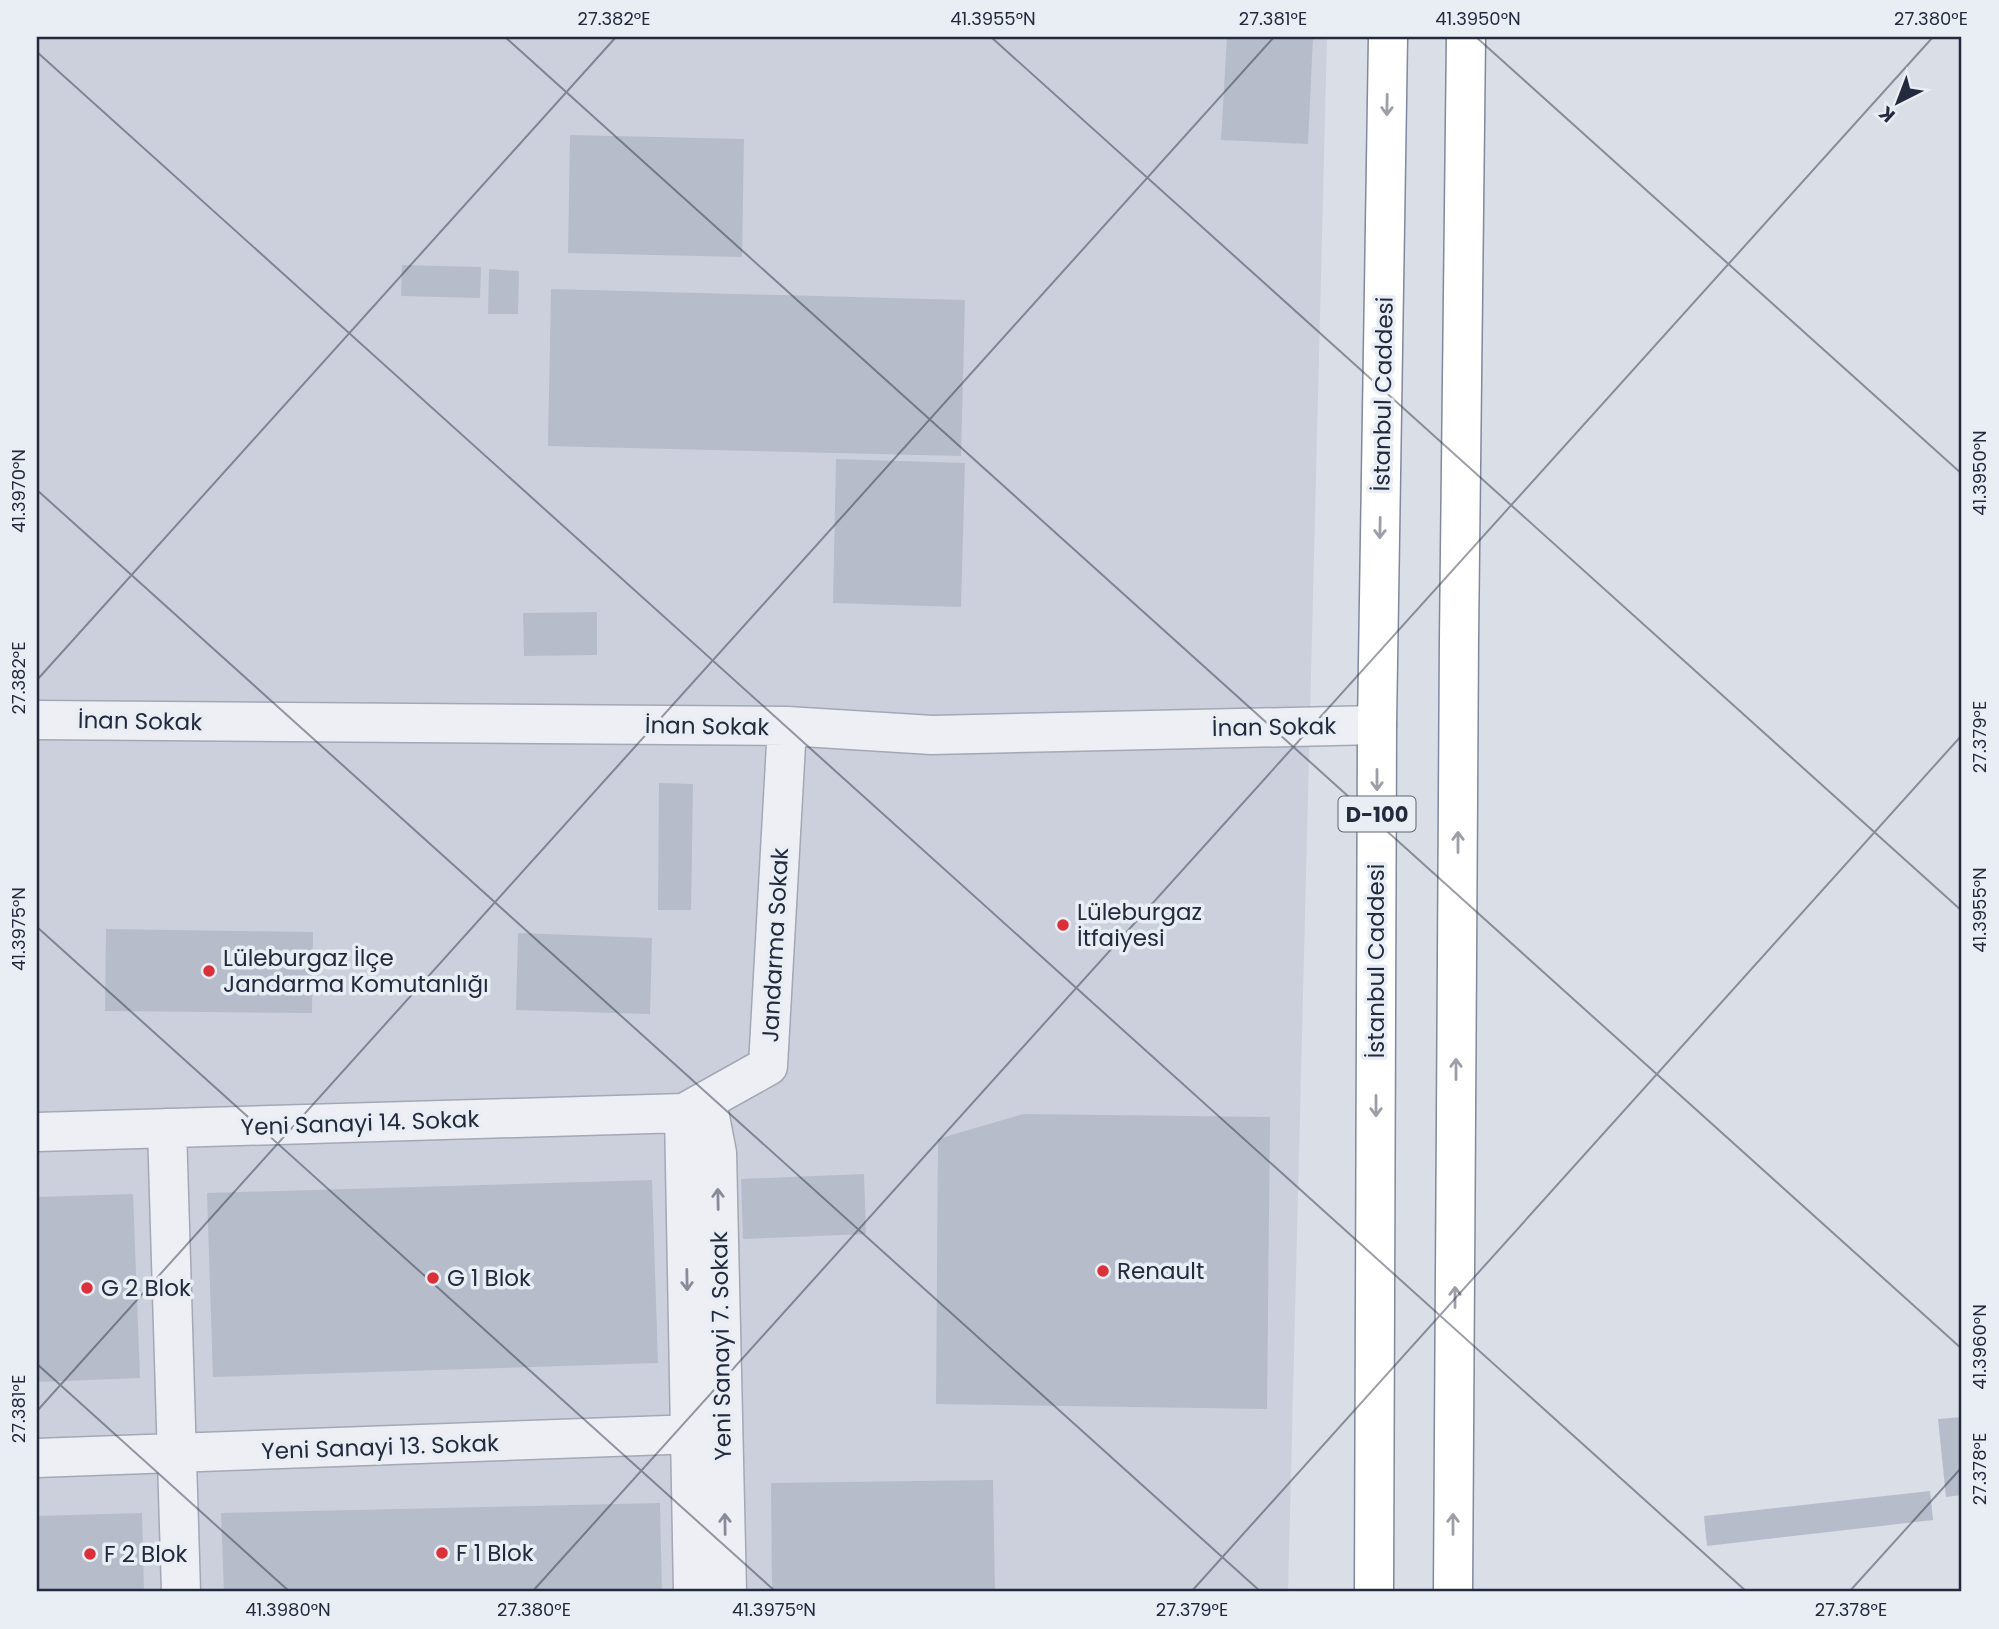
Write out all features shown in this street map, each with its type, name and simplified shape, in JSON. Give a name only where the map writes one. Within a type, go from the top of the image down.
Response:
[{"type":"highway","name":"İstanbul Caddesi","points":[[1374,1592],[1377,725],[1388,37]]},
{"type":"highway","points":[[1453,1592],[1466,37]]},
{"type":"street","name":"İnan Sokak","points":[[37,720],[788,726],[932,735],[1377,725]]},
{"type":"street","name":"Jandarma Sokak","points":[[695,1107],[768,1066],[788,726]]},
{"type":"street","name":"Yeni Sanayi 14. Sokak","points":[[37,1132],[695,1107]]},
{"type":"street","name":"Yeni Sanayi 7. Sokak","points":[[695,1107],[706,1434],[727,1592]]},
{"type":"street","points":[[167,1128],[181,1592]]},
{"type":"street","name":"Yeni Sanayi 7. Sokak","points":[[693,1592],[706,1434]]},
{"type":"street","name":"Yeni Sanayi 13. Sokak","points":[[37,1458],[706,1434]]},
{"type":"shaded area","points":[[37,37],[1327,37],[1288,1592],[37,1592]]},
{"type":"building","points":[[1227,37],[1313,37],[1308,144],[1221,140]]},
{"type":"building","points":[[570,135],[744,139],[742,257],[568,253]]},
{"type":"building","points":[[402,265],[481,267],[480,298],[401,296]]},
{"type":"building","points":[[489,269],[519,271],[518,314],[488,314]]},
{"type":"building","points":[[551,289],[965,300],[961,456],[548,446]]},
{"type":"building","points":[[836,459],[965,463],[961,607],[833,603]]},
{"type":"building","points":[[597,612],[597,655],[524,656],[523,613]]},
{"type":"building","points":[[659,783],[693,784],[691,910],[658,910]]},
{"type":"building","name":"Lüleburgaz İlçe Jandarma Komutanlığı","points":[[106,929],[313,932],[312,1013],[105,1011]]},
{"type":"building","points":[[518,933],[652,938],[650,1014],[516,1010]]},
{"type":"building","name":"Renault","points":[[1023,1114],[1270,1117],[1267,1409],[936,1404],[938,1139]]},
{"type":"building","points":[[864,1174],[866,1234],[743,1239],[741,1179]]},
{"type":"building","name":"G 1 Blok","points":[[652,1180],[658,1363],[213,1377],[207,1193]]},
{"type":"building","name":"G 2 Blok","points":[[133,1194],[140,1378],[37,1382],[37,1197]]},
{"type":"building","points":[[1962,1417],[1962,1495],[1946,1497],[1938,1419]]},
{"type":"building","points":[[993,1480],[995,1592],[772,1592],[771,1483]]},
{"type":"building","points":[[1930,1491],[1933,1520],[1707,1546],[1704,1516]]},
{"type":"building","name":"F 1 Blok","points":[[660,1503],[662,1592],[224,1592],[221,1513]]},
{"type":"building","name":"F 2 Blok","points":[[142,1513],[144,1592],[37,1592],[37,1516]]},
{"type":"place","name":"Lüleburgaz İtfaiyesi","points":[[1063,925]]},
{"type":"place","name":"Lüleburgaz İlçe Jandarma Komutanlığı","points":[[209,971]]},
{"type":"place","name":"Renault","points":[[1103,1271]]},
{"type":"place","name":"G 1 Blok","points":[[433,1278]]},
{"type":"place","name":"G 2 Blok","points":[[87,1288]]},
{"type":"place","name":"F 1 Blok","points":[[442,1553]]},
{"type":"place","name":"F 2 Blok","points":[[90,1554]]}]
